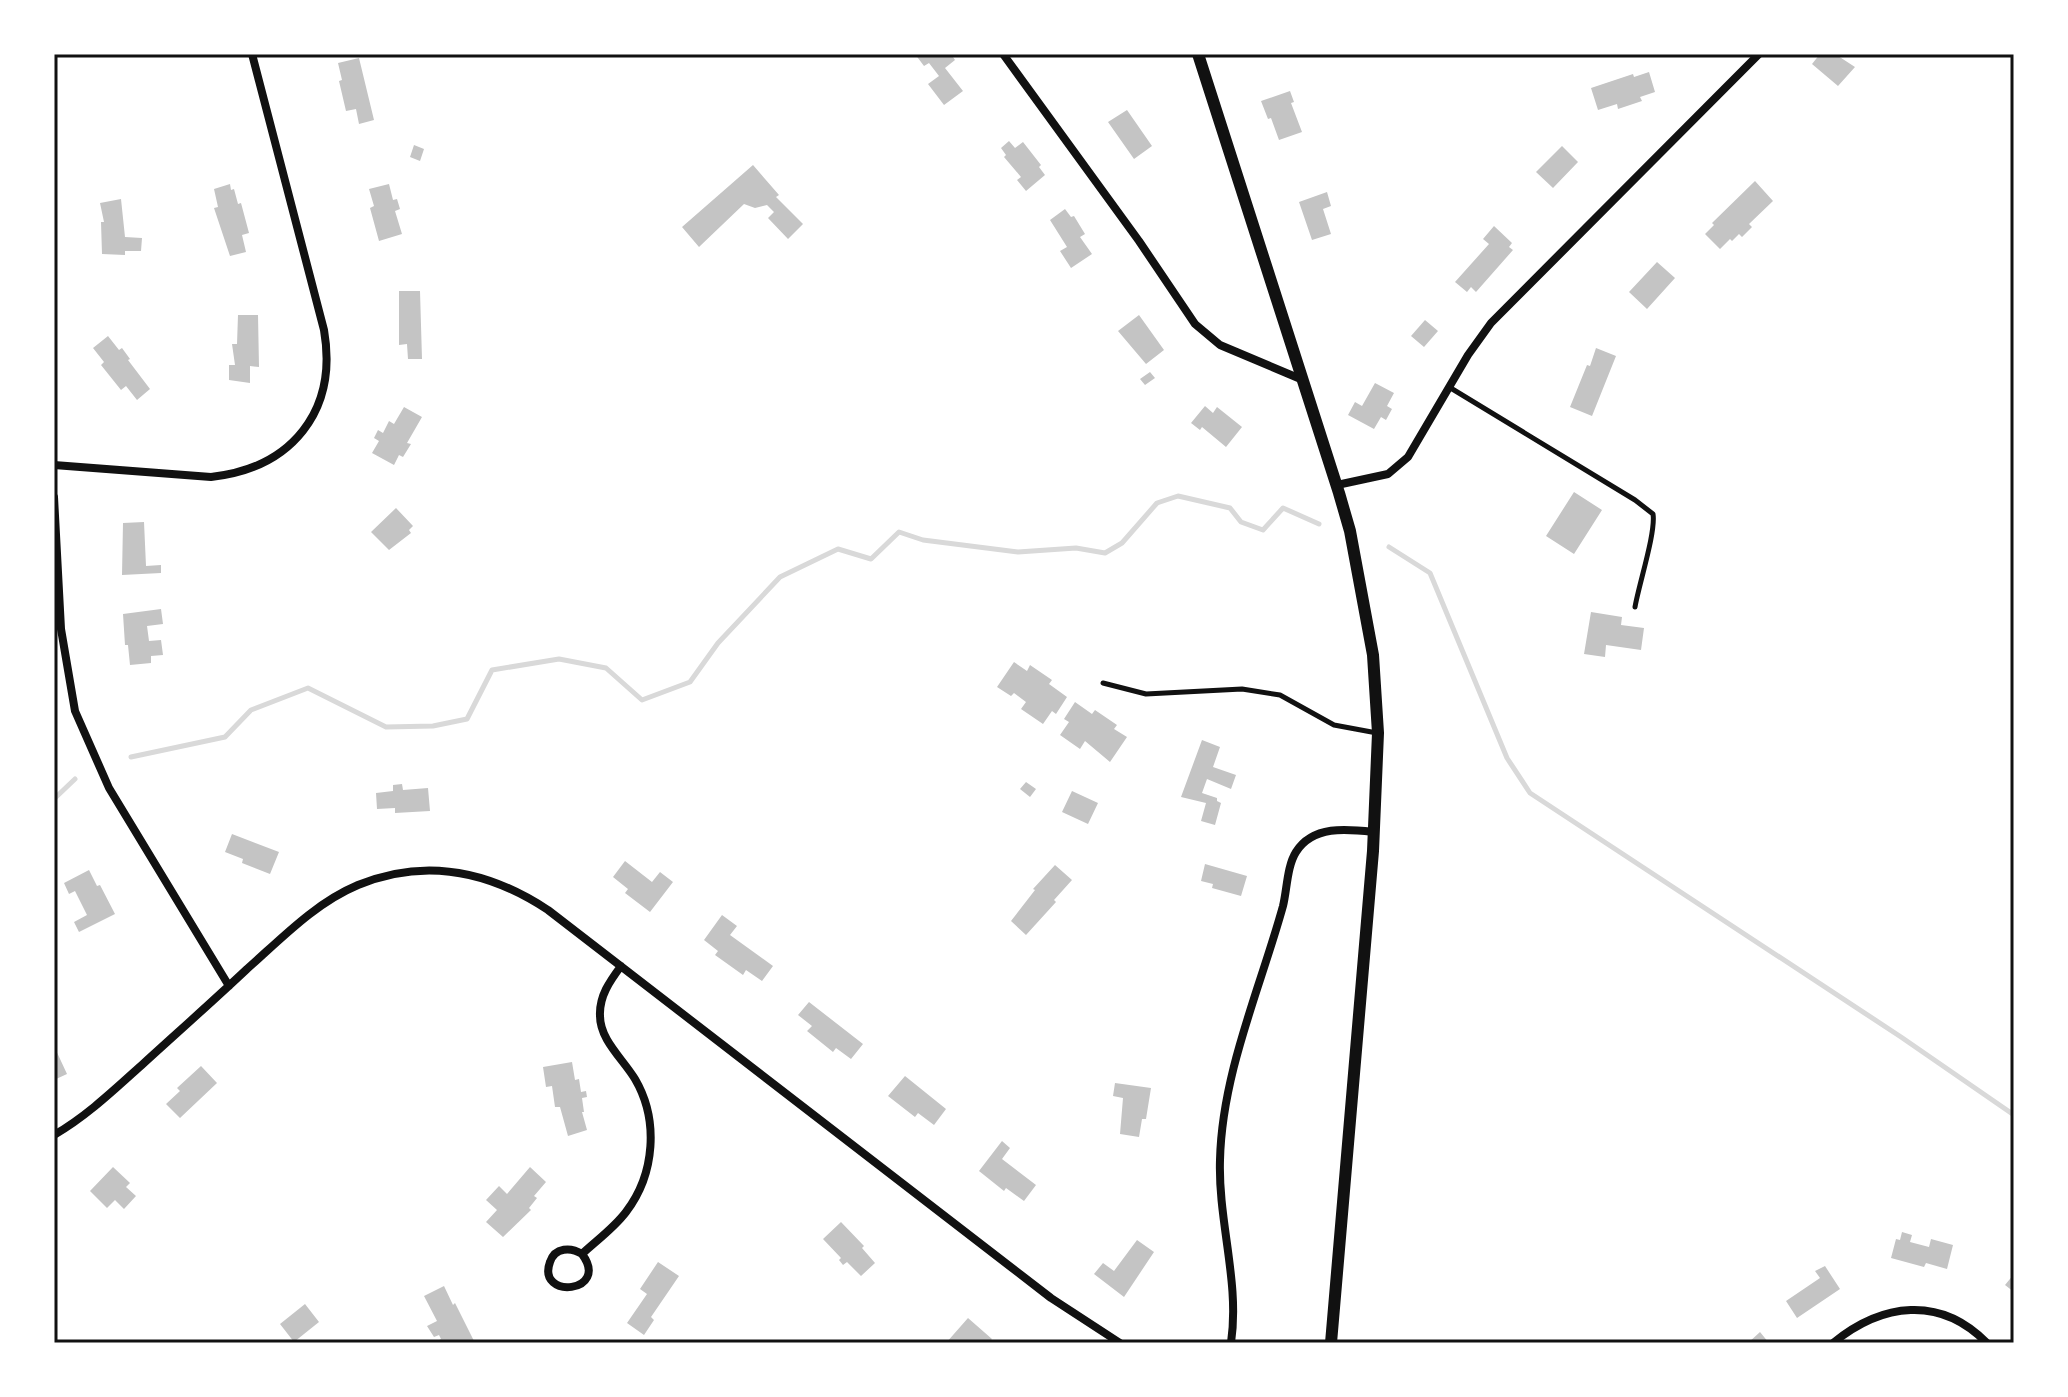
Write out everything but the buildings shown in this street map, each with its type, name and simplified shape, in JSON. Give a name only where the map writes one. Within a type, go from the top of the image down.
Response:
[{"type":"main road","points":[[1198,54],[1337,485],[1352,543],[1373,655],[1378,733],[1374,832],[1331,1343]]},
{"type":"street","points":[[54,465],[211,477],[230,475],[249,470],[283,451],[309,423],[318,406],[327,368],[324,330],[252,54]]},
{"type":"street","points":[[1003,54],[1139,241],[1195,324],[1220,345],[1304,380]]},
{"type":"street","points":[[1337,485],[1388,474],[1408,457],[1479,339],[1502,312],[1759,54]]},
{"type":"street","points":[[54,497],[61,629],[75,711],[109,788],[229,986]]},
{"type":"street","points":[[1231,1343],[1234,1301],[1221,1194],[1220,1159],[1236,1059],[1283,905],[1295,853],[1311,837],[1324,832],[1340,828],[1374,832]]},
{"type":"street","points":[[54,1135],[114,1090],[311,914],[358,885],[387,876],[445,870],[488,879],[528,897],[1051,1298],[1120,1343]]},
{"type":"street","points":[[582,1254],[627,1211],[638,1191],[651,1148],[651,1125],[646,1103],[636,1080],[607,1039],[599,1015],[604,992],[621,966]]},
{"type":"street","points":[[570,1249],[582,1254],[588,1265],[586,1278],[576,1287],[557,1285],[549,1268],[553,1256],[570,1249]]},
{"type":"street","points":[[1833,1343],[1848,1331],[1878,1316],[1914,1309],[1948,1315],[1962,1322],[1987,1343]]},
{"type":"lane","points":[[1448,387],[1635,500],[1653,514],[1655,525],[1640,576],[1635,607]]},
{"type":"lane","points":[[1103,683],[1146,694],[1242,689],[1280,695],[1334,725],[1378,733]]},
{"type":"waterway","points":[[131,757],[225,737],[251,710],[308,688],[386,727],[433,726],[467,719],[492,670],[559,659],[606,668],[642,700],[690,682],[718,643],[780,577],[838,549],[871,559],[899,532],[923,540],[1018,552],[1076,548],[1105,553],[1122,543],[1157,503],[1178,496],[1230,508],[1241,522],[1263,530],[1283,508],[1319,524]]},
{"type":"waterway","points":[[1389,547],[1430,573],[1507,758],[1530,793],[2014,1115]]},
{"type":"waterway","points":[[54,799],[75,779]]}]
